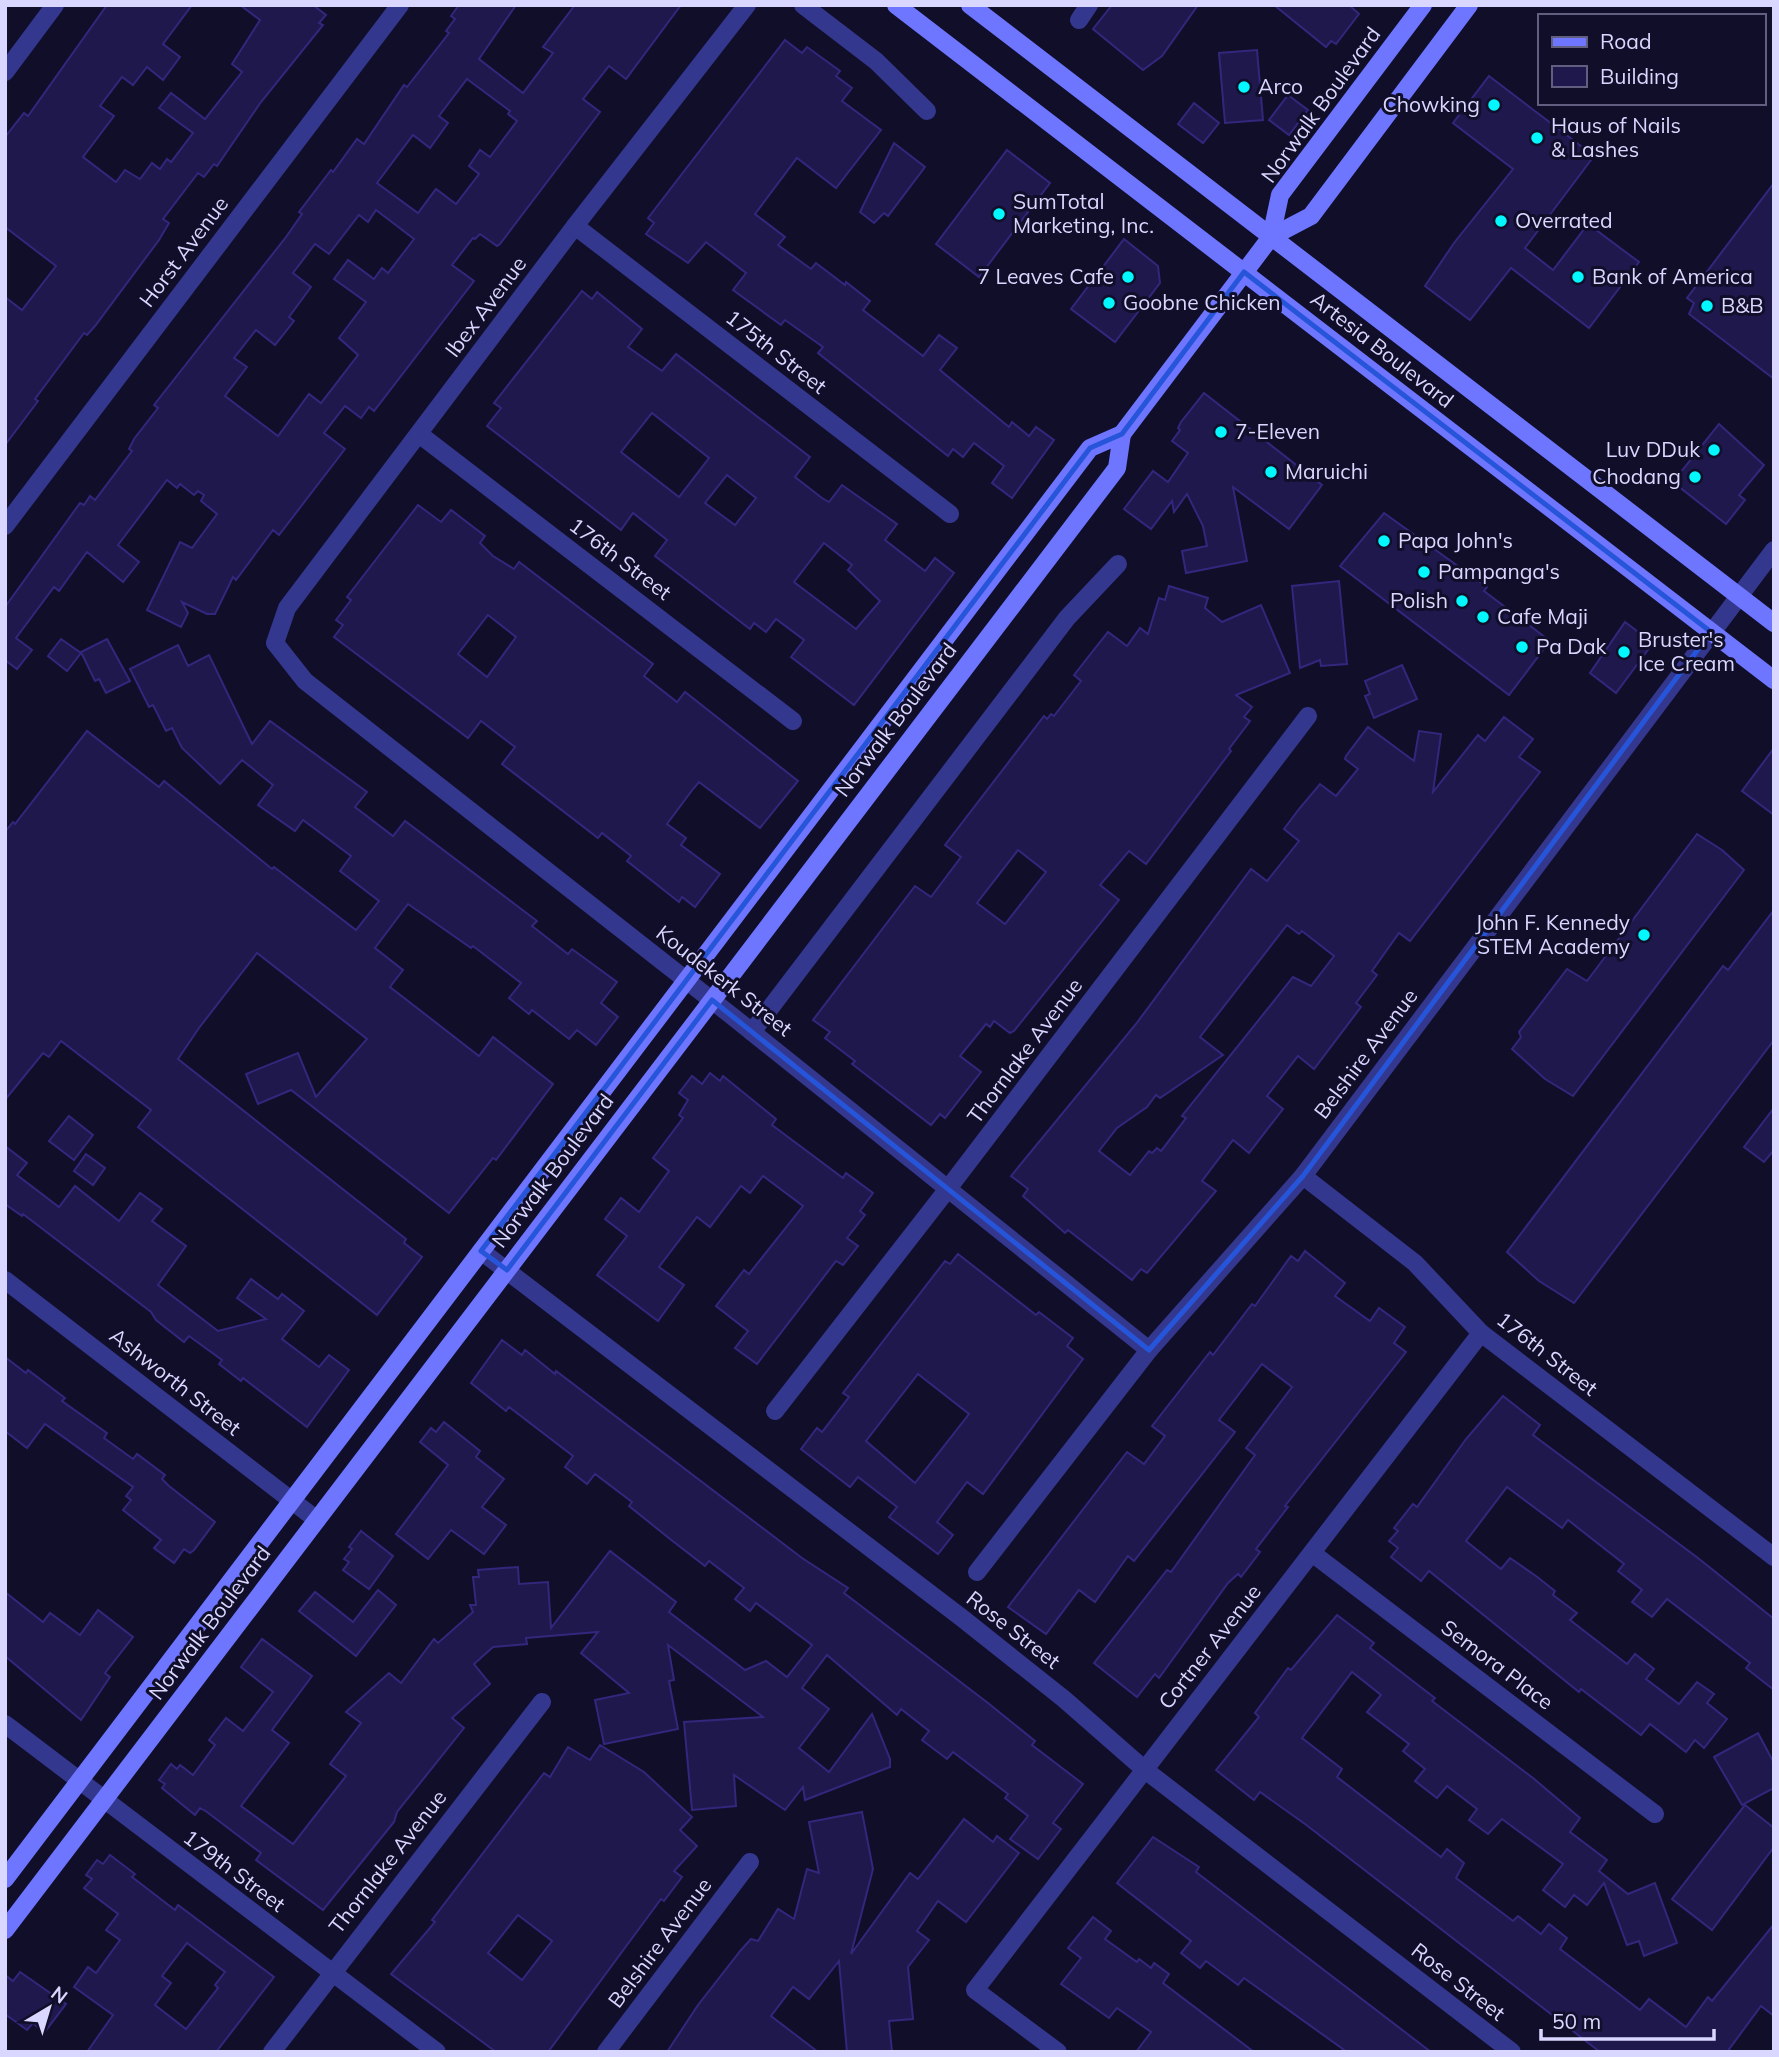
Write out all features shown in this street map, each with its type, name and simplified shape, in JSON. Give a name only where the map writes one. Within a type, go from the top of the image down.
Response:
[{"type":"main road","name":"Artesia Boulevard","points":[[896,5],[1774,680]]},
{"type":"main road","name":"Artesia Boulevard","points":[[970,5],[1774,623]]},
{"type":"main road","name":"Norwalk Boulevard","points":[[1271,237],[1280,195],[1423,5]]},
{"type":"main road","name":"Norwalk Boulevard","points":[[5,1930],[1116,468],[1122,434],[1244,272],[1271,237],[1311,216],[1469,5]]},
{"type":"main road","name":"Norwalk Boulevard","points":[[5,1879],[1090,448],[1122,434]]},
{"type":"street","points":[[5,72],[55,5]]},
{"type":"street","name":"Horst Avenue","points":[[5,526],[400,5]]},
{"type":"street","name":"Ibex Avenue","points":[[275,643],[287,608],[575,226],[747,5]]},
{"type":"street","points":[[803,5],[876,61],[927,111]]},
{"type":"street","name":"175th Street","points":[[575,226],[950,514]]},
{"type":"street","name":"176th Street","points":[[419,434],[793,721]]},
{"type":"street","name":"Belshire Avenue","points":[[977,1572],[1149,1350],[1304,1176],[1774,550]]},
{"type":"street","points":[[752,1032],[1067,618],[1118,564]]},
{"type":"street","name":"Koudekerk Street","points":[[275,643],[305,681],[687,980],[1149,1350]]},
{"type":"street","name":"Thornlake Avenue","points":[[775,1411],[1308,716]]},
{"type":"street","name":"176th Street","points":[[1304,1176],[1415,1263],[1481,1333],[1774,1557]]},
{"type":"street","name":"Rose Street","points":[[481,1251],[962,1618],[1064,1699],[1145,1770],[1511,2052]]},
{"type":"street","name":"Ashworth Street","points":[[5,1280],[317,1520]]},
{"type":"street","name":"Cortner Avenue","points":[[1058,2052],[975,1990],[1481,1333]]},
{"type":"street","name":"Semora Place","points":[[1312,1553],[1655,1814]]},
{"type":"street","name":"Thornlake Avenue","points":[[272,2052],[542,1702]]},
{"type":"street","name":"179th Street","points":[[5,1724],[437,2052]]},
{"type":"street","name":"Belshire Avenue","points":[[606,2052],[750,1862]]},
{"type":"highlighted area","points":[[1244,272],[1711,632],[1303,1176],[1149,1350],[712,1000],[507,1270],[481,1251],[1090,448],[1122,434]]},
{"type":"building","points":[[107,5],[192,5],[163,44],[180,57],[163,80],[147,67],[133,85],[122,77],[100,106],[114,116],[83,157],[116,182],[125,170],[140,179],[152,163],[160,169],[167,159],[171,162],[193,133],[159,108],[171,93],[205,119],[242,72],[232,64],[260,20],[240,5],[313,5],[326,15],[319,23],[323,25],[261,102],[217,166],[214,164],[204,177],[198,173],[163,219],[169,223],[159,240],[95,326],[87,335],[84,333],[5,445],[5,297],[22,310],[56,266],[5,227],[5,137],[24,113],[28,116]]},
{"type":"building","points":[[459,5],[516,5],[479,59],[523,93],[553,53],[543,47],[575,5],[681,5],[626,79],[609,66],[583,99],[600,112],[500,244],[497,246],[480,234],[473,238],[452,265],[474,281],[374,411],[369,407],[361,418],[345,406],[324,433],[345,449],[279,535],[273,530],[236,580],[233,577],[215,614],[207,614],[182,602],[188,613],[181,627],[147,610],[180,542],[192,548],[217,514],[201,501],[204,495],[198,491],[194,495],[180,484],[177,488],[167,480],[118,545],[139,562],[123,582],[87,552],[59,591],[54,587],[16,638],[32,650],[17,669],[5,660],[5,607],[80,503],[84,505],[90,496],[95,500],[132,451],[129,449],[134,439],[158,408],[154,405],[286,237],[302,214],[299,212],[331,170],[333,172],[357,139],[364,144],[404,85],[407,87],[449,33],[446,31],[455,19],[451,16]],"holes":[[[467,79],[510,111],[508,114],[517,121],[490,157],[480,150],[469,166],[479,174],[456,204],[436,189],[418,213],[377,183],[413,135],[430,148],[448,123],[439,116]],[[376,210],[414,239],[388,273],[382,268],[374,279],[348,260],[334,279],[366,302],[339,338],[358,355],[321,403],[309,394],[278,436],[225,396],[247,367],[234,358],[256,330],[275,345],[294,321],[289,317],[311,287],[293,273],[315,244],[329,254],[359,215],[368,222]]]},
{"type":"building","points":[[1112,5],[1198,5],[1162,56],[1143,70],[1093,29]]},
{"type":"building","points":[[1274,5],[1349,5],[1359,14],[1336,44],[1331,41],[1326,47]]},
{"type":"building","points":[[785,40],[802,53],[807,47],[840,71],[836,76],[852,88],[842,101],[881,130],[836,188],[797,158],[755,214],[785,237],[778,245],[811,269],[816,263],[845,285],[846,282],[870,301],[863,310],[923,356],[939,335],[957,348],[940,370],[1009,427],[1012,422],[1029,436],[1036,427],[1054,440],[1012,498],[992,483],[1004,466],[974,443],[963,457],[953,449],[948,456],[818,353],[823,347],[785,320],[781,325],[733,290],[746,273],[706,242],[688,263],[646,234],[654,223],[648,218]]},
{"type":"building","points":[[1257,50],[1263,120],[1225,123],[1219,53]]},
{"type":"building","points":[[1489,76],[1594,156],[1525,248],[1553,270],[1588,224],[1639,262],[1589,328],[1511,268],[1470,320],[1425,286],[1454,243],[1513,169],[1453,123]]},
{"type":"building","points":[[1288,95],[1308,110],[1289,135],[1269,120]]},
{"type":"building","points":[[1194,103],[1219,123],[1203,143],[1178,124]]},
{"type":"building","points":[[894,143],[925,167],[888,216],[884,213],[874,223],[860,212]]},
{"type":"building","points":[[1007,150],[1050,183],[979,277],[936,244]]},
{"type":"building","points":[[1774,183],[1774,379],[1689,314],[1694,303],[1687,298]]},
{"type":"building","points":[[1124,239],[1158,266],[1160,283],[1115,342],[1071,309]]},
{"type":"building","points":[[582,291],[592,299],[597,292],[642,329],[628,347],[662,371],[676,354],[810,457],[795,477],[829,502],[842,485],[897,524],[885,540],[925,571],[935,558],[954,573],[854,705],[791,657],[804,640],[776,619],[766,632],[754,623],[750,629],[655,556],[667,540],[633,513],[621,530],[487,426],[501,408],[494,403]],"holes":[[[652,413],[709,458],[679,497],[621,452]],[[727,475],[756,498],[735,525],[705,503]],[[824,543],[852,565],[848,570],[880,601],[856,629],[794,582]]]},
{"type":"building","points":[[1204,393],[1322,485],[1289,529],[1233,487],[1247,561],[1186,573],[1182,551],[1207,546],[1203,526],[1187,494],[1174,512],[1172,501],[1151,529],[1124,509],[1153,471],[1168,482],[1188,453],[1172,441],[1180,430],[1178,428],[1181,422]]},
{"type":"building","points":[[1719,424],[1764,465],[1739,495],[1745,500],[1726,524],[1673,482]]},
{"type":"building","points":[[418,505],[441,522],[451,510],[485,536],[480,543],[493,556],[514,569],[519,562],[653,664],[644,676],[677,702],[685,692],[798,781],[760,828],[699,782],[667,824],[686,838],[681,845],[720,874],[695,907],[682,897],[679,902],[627,861],[631,856],[602,833],[598,838],[502,764],[515,747],[481,721],[468,738],[334,637],[343,625],[336,620],[351,600],[347,597]],"holes":[[[488,615],[516,637],[487,677],[458,654]]]},
{"type":"building","points":[[1384,513],[1487,587],[1484,591],[1550,641],[1509,695],[1340,566]]},
{"type":"building","points":[[1339,581],[1347,664],[1321,666],[1320,660],[1300,668],[1292,586]]},
{"type":"building","points":[[1169,586],[1208,598],[1205,608],[1222,622],[1261,605],[1290,673],[1236,695],[1252,707],[1244,717],[1250,721],[1229,749],[1231,751],[1146,864],[1129,851],[1100,885],[1119,900],[1014,1031],[1010,1033],[994,1021],[990,1027],[986,1024],[960,1056],[981,1072],[945,1118],[940,1114],[931,1125],[852,1064],[855,1061],[825,1038],[830,1032],[813,1020],[915,886],[931,897],[961,857],[945,845],[1044,716],[1047,719],[1051,714],[1054,716],[1081,681],[1074,675],[1108,632],[1127,646],[1140,628],[1148,634],[1159,598],[1165,600]],"holes":[[[1018,850],[1046,872],[1005,924],[977,903]]]},
{"type":"building","name":"Bruster's Ice Cream","points":[[1625,622],[1653,643],[1616,693],[1590,673]]},
{"type":"building","points":[[61,639],[81,653],[67,671],[48,656]]},
{"type":"building","points":[[107,639],[130,681],[106,693],[99,679],[95,681],[81,652]]},
{"type":"building","points":[[178,645],[188,666],[209,655],[252,744],[270,721],[367,792],[355,807],[393,836],[405,821],[537,921],[532,926],[568,954],[572,949],[617,982],[601,1003],[618,1017],[596,1045],[577,1030],[569,1039],[532,1010],[529,1014],[509,998],[521,983],[473,946],[471,948],[408,904],[375,948],[403,970],[390,987],[479,1056],[493,1037],[553,1084],[496,1160],[493,1158],[449,1213],[291,1090],[258,1104],[246,1074],[298,1053],[316,1097],[367,1039],[257,953],[199,1028],[178,1059],[406,1239],[404,1243],[422,1257],[377,1315],[138,1127],[151,1110],[61,1041],[49,1057],[43,1053],[5,1100],[5,832],[13,822],[15,824],[87,731],[159,787],[164,781],[272,869],[274,867],[356,930],[379,901],[340,871],[351,856],[303,820],[295,831],[258,805],[273,785],[242,760],[220,784],[182,748],[172,728],[166,731],[153,705],[149,707],[130,669]]},
{"type":"building","points":[[1402,665],[1417,699],[1374,718],[1365,696],[1370,694],[1365,681]]},
{"type":"building","points":[[1504,717],[1533,739],[1519,757],[1540,772],[1410,941],[1399,933],[1372,971],[1377,975],[1356,1003],[1361,1007],[1314,1069],[1298,1056],[1267,1096],[1283,1109],[1249,1153],[1233,1140],[1202,1181],[1216,1191],[1147,1273],[1141,1269],[1132,1280],[1068,1230],[1065,1233],[1023,1196],[1028,1189],[1011,1176],[1136,1024],[1251,869],[1267,881],[1299,841],[1284,829],[1320,784],[1336,796],[1358,769],[1345,759],[1368,727],[1414,761],[1419,731],[1441,734],[1433,792],[1478,735],[1485,741]],"holes":[[[1287,925],[1299,934],[1302,931],[1334,956],[1311,986],[1293,977],[1182,1116],[1186,1118],[1161,1151],[1157,1148],[1152,1153],[1149,1151],[1130,1175],[1099,1151],[1117,1128],[1147,1107],[1156,1095],[1160,1098],[1223,1055],[1200,1037]]]},
{"type":"building","points":[[1774,748],[1774,815],[1742,791]]},
{"type":"building","points":[[1697,834],[1722,850],[1744,870],[1573,1096],[1545,1079],[1512,1049],[1521,1037],[1519,1032],[1567,969],[1587,981]]},
{"type":"building","points":[[1774,910],[1774,1040],[1574,1303],[1539,1281],[1507,1252],[1723,966],[1728,970]]},
{"type":"building","points":[[710,1073],[720,1081],[723,1076],[776,1119],[772,1125],[843,1178],[846,1173],[873,1193],[860,1211],[865,1215],[847,1238],[858,1246],[843,1265],[836,1261],[757,1364],[735,1348],[748,1331],[716,1306],[744,1270],[749,1274],[803,1206],[763,1176],[750,1193],[741,1186],[710,1227],[697,1217],[659,1267],[684,1285],[658,1321],[597,1275],[627,1236],[605,1219],[621,1198],[639,1212],[669,1171],[653,1158],[683,1118],[679,1115],[688,1100],[679,1093],[692,1076],[702,1084]]},
{"type":"building","points":[[1774,1108],[1774,1150],[1764,1162],[1744,1147]]},
{"type":"building","points":[[69,1116],[93,1135],[74,1160],[49,1141]]},
{"type":"building","points":[[5,1146],[27,1163],[17,1175],[59,1207],[75,1186],[119,1221],[140,1193],[162,1209],[152,1221],[186,1246],[158,1285],[218,1331],[266,1319],[237,1298],[251,1279],[278,1299],[282,1294],[304,1311],[282,1339],[319,1367],[329,1355],[349,1370],[307,1427],[243,1378],[241,1381],[219,1364],[222,1360],[189,1336],[184,1342],[156,1320],[151,1312],[23,1214],[22,1216],[5,1204]]},
{"type":"building","points":[[86,1154],[105,1168],[93,1185],[74,1171]]},
{"type":"building","points":[[1305,1251],[1345,1283],[1335,1296],[1370,1321],[1379,1308],[1405,1327],[1394,1343],[1406,1352],[1285,1506],[1288,1507],[1256,1549],[1260,1552],[1241,1577],[1238,1574],[1228,1583],[1159,1678],[1155,1674],[1137,1697],[1094,1663],[1167,1570],[1171,1572],[1255,1455],[1246,1448],[1292,1387],[1262,1364],[1219,1420],[1235,1432],[1134,1561],[1128,1556],[1095,1602],[1079,1590],[1046,1634],[1008,1607],[1127,1452],[1144,1464],[1165,1436],[1152,1426],[1210,1352],[1213,1355],[1252,1304],[1255,1306],[1291,1256],[1298,1261]]},
{"type":"building","points":[[958,1254],[1036,1315],[1039,1312],[1073,1338],[1067,1346],[1083,1359],[983,1494],[967,1482],[937,1522],[953,1535],[938,1554],[889,1517],[897,1507],[858,1477],[850,1487],[801,1449],[817,1428],[822,1432],[849,1397],[843,1393],[945,1261],[950,1264]],"holes":[[[918,1374],[969,1414],[915,1483],[866,1441]]]},
{"type":"building","points":[[502,1340],[522,1355],[525,1350],[555,1374],[556,1371],[802,1558],[848,1588],[844,1593],[988,1703],[1035,1741],[1032,1745],[1083,1784],[1053,1823],[1061,1829],[1038,1859],[1010,1839],[1028,1816],[1005,1798],[1008,1794],[953,1752],[947,1759],[922,1740],[929,1731],[901,1709],[897,1715],[827,1655],[802,1688],[829,1709],[799,1748],[829,1772],[872,1714],[890,1759],[890,1767],[805,1800],[803,1787],[785,1810],[734,1775],[736,1806],[692,1810],[684,1722],[763,1717],[668,1645],[674,1680],[669,1681],[678,1729],[604,1744],[595,1700],[629,1693],[581,1653],[598,1632],[526,1638],[527,1644],[493,1647],[474,1664],[490,1684],[452,1718],[464,1728],[397,1812],[394,1822],[323,1910],[256,1860],[261,1853],[207,1812],[200,1808],[195,1815],[162,1788],[165,1784],[159,1780],[171,1764],[177,1769],[180,1765],[193,1775],[215,1745],[209,1740],[226,1718],[243,1731],[273,1692],[241,1667],[262,1639],[312,1676],[272,1730],[289,1743],[241,1806],[293,1844],[346,1776],[330,1764],[361,1723],[346,1712],[389,1673],[401,1683],[434,1639],[438,1643],[473,1612],[470,1605],[476,1605],[473,1577],[479,1577],[478,1570],[518,1567],[519,1584],[548,1582],[551,1628],[610,1551],[676,1602],[669,1612],[745,1670],[766,1661],[787,1677],[812,1645],[756,1603],[750,1611],[735,1599],[744,1588],[709,1561],[705,1566],[629,1506],[632,1502],[595,1474],[587,1484],[565,1467],[573,1456],[509,1407],[506,1411],[471,1383]]},
{"type":"building","points":[[5,1357],[26,1373],[28,1370],[65,1398],[62,1401],[107,1433],[104,1438],[133,1459],[137,1454],[165,1475],[162,1479],[169,1486],[215,1522],[194,1550],[190,1553],[184,1549],[174,1563],[154,1548],[161,1540],[123,1510],[131,1500],[126,1496],[133,1487],[45,1424],[27,1448],[5,1431]]},
{"type":"building","points":[[1503,1396],[1540,1425],[1533,1435],[1698,1558],[1774,1619],[1774,1690],[1746,1668],[1750,1663],[1667,1599],[1652,1617],[1632,1602],[1642,1590],[1618,1571],[1624,1564],[1568,1520],[1562,1528],[1507,1487],[1466,1541],[1501,1569],[1510,1558],[1536,1576],[1555,1591],[1553,1595],[1577,1613],[1570,1620],[1627,1664],[1635,1654],[1654,1669],[1646,1679],[1679,1704],[1697,1682],[1714,1694],[1707,1703],[1727,1719],[1704,1748],[1695,1740],[1686,1752],[1650,1724],[1641,1735],[1581,1689],[1579,1692],[1429,1571],[1421,1581],[1391,1557],[1398,1548],[1389,1541],[1398,1531],[1394,1528],[1413,1504],[1417,1507],[1466,1439]]},
{"type":"building","points":[[444,1422],[480,1451],[476,1457],[504,1479],[482,1507],[506,1525],[484,1554],[451,1530],[428,1559],[396,1534],[448,1465],[420,1442],[431,1428],[436,1432]]},
{"type":"building","points":[[361,1531],[393,1556],[369,1589],[343,1570],[349,1562],[344,1559],[352,1549],[349,1547]]},
{"type":"building","points":[[378,1590],[396,1605],[356,1656],[299,1611],[315,1592],[353,1622]]},
{"type":"building","points":[[5,1592],[43,1622],[50,1613],[80,1635],[98,1610],[133,1637],[105,1673],[110,1677],[81,1720],[5,1656]]},
{"type":"building","points":[[1337,1615],[1374,1643],[1370,1648],[1435,1698],[1432,1701],[1533,1778],[1580,1818],[1570,1832],[1607,1860],[1599,1871],[1628,1894],[1655,1883],[1677,1943],[1644,1956],[1639,1941],[1627,1945],[1604,1883],[1587,1905],[1574,1895],[1565,1907],[1543,1890],[1563,1864],[1502,1819],[1488,1834],[1469,1820],[1477,1809],[1447,1786],[1437,1798],[1415,1781],[1425,1769],[1403,1751],[1409,1744],[1367,1712],[1381,1695],[1352,1672],[1302,1738],[1342,1769],[1337,1777],[1441,1857],[1447,1849],[1464,1863],[1456,1878],[1513,1921],[1518,1916],[1541,1934],[1549,1924],[1567,1938],[1560,1949],[1640,2010],[1649,1999],[1686,2027],[1708,1997],[1712,2001],[1774,1924],[1774,2016],[1761,2006],[1727,2052],[1600,2052],[1305,1824],[1260,1792],[1254,1800],[1216,1770],[1259,1717],[1255,1713],[1288,1668],[1291,1670]]},
{"type":"building","points":[[1758,1733],[1774,1763],[1774,1788],[1742,1805],[1714,1757]]},
{"type":"building","points":[[600,1745],[644,1772],[692,1817],[680,1830],[697,1846],[674,1871],[682,1877],[664,1901],[661,1899],[548,2052],[496,2052],[391,1974],[435,1922],[432,1920],[544,1773],[550,1777],[568,1747],[590,1760]],"holes":[[[518,1915],[552,1941],[522,1980],[488,1953]]]},
{"type":"building","points":[[1745,1805],[1774,1828],[1774,1847],[1712,1930],[1672,1899]]},
{"type":"building","points":[[862,1812],[873,1869],[851,1954],[910,1873],[918,1879],[964,1819],[993,1842],[997,1836],[1019,1853],[966,1922],[938,1901],[917,1931],[929,1940],[908,1967],[913,2019],[889,2021],[892,2052],[847,2052],[839,1961],[809,1999],[793,1987],[771,2016],[818,2052],[667,2052],[698,2005],[751,1939],[758,1941],[778,1909],[794,1919],[807,1869],[819,1873],[809,1822]]},
{"type":"building","points":[[1153,1837],[1199,1867],[1196,1872],[1431,2052],[1347,2052],[1244,1978],[1238,1985],[1206,1961],[1200,1968],[1181,1953],[1191,1941],[1117,1883]]},
{"type":"building","points":[[110,1855],[135,1874],[132,1877],[175,1910],[178,1905],[274,1977],[216,2052],[87,2052],[113,2015],[74,1987],[88,1967],[96,1973],[120,1940],[106,1930],[118,1914],[84,1888],[92,1879],[86,1875],[97,1860],[103,1864]],"holes":[[[187,1943],[225,1972],[215,1985],[218,1988],[186,2029],[155,2005],[171,1983],[162,1976]]]},
{"type":"building","points":[[1093,1917],[1111,1931],[1105,1939],[1137,1962],[1139,1959],[1151,1968],[1154,1963],[1169,1974],[1163,1983],[1254,2052],[1136,2052],[1151,2032],[1117,2008],[1109,2018],[1061,1984],[1081,1958],[1068,1948]]},
{"type":"building","points":[[20,1972],[66,2004],[44,2033],[33,2023],[27,2030],[5,2014],[5,1975],[13,1981]]},
{"type":"place","name":"Arco","points":[[1244,87]]},
{"type":"place","name":"Chowking","points":[[1494,105]]},
{"type":"place","name":"Haus of Nails & Lashes","points":[[1537,138]]},
{"type":"place","name":"SumTotal Marketing, Inc.","points":[[999,214]]},
{"type":"place","name":"Overrated","points":[[1501,221]]},
{"type":"place","name":"7 Leaves Cafe","points":[[1128,277]]},
{"type":"place","name":"Bank of America","points":[[1578,277]]},
{"type":"place","name":"Goobne Chicken","points":[[1109,303]]},
{"type":"place","name":"B&B","points":[[1707,306]]},
{"type":"place","name":"7-Eleven","points":[[1221,432]]},
{"type":"place","name":"Luv DDuk","points":[[1714,450]]},
{"type":"place","name":"Maruichi","points":[[1271,472]]},
{"type":"place","name":"Chodang","points":[[1695,477]]},
{"type":"place","name":"Papa John's","points":[[1384,541]]},
{"type":"place","name":"Pampanga's","points":[[1424,572]]},
{"type":"place","name":"Polish","points":[[1462,601]]},
{"type":"place","name":"Cafe Maji","points":[[1483,617]]},
{"type":"place","name":"Pa Dak","points":[[1522,647]]},
{"type":"place","name":"Bruster's Ice Cream","points":[[1624,652]]},
{"type":"place","name":"John F. Kennedy STEM Academy","points":[[1644,935]]}]
